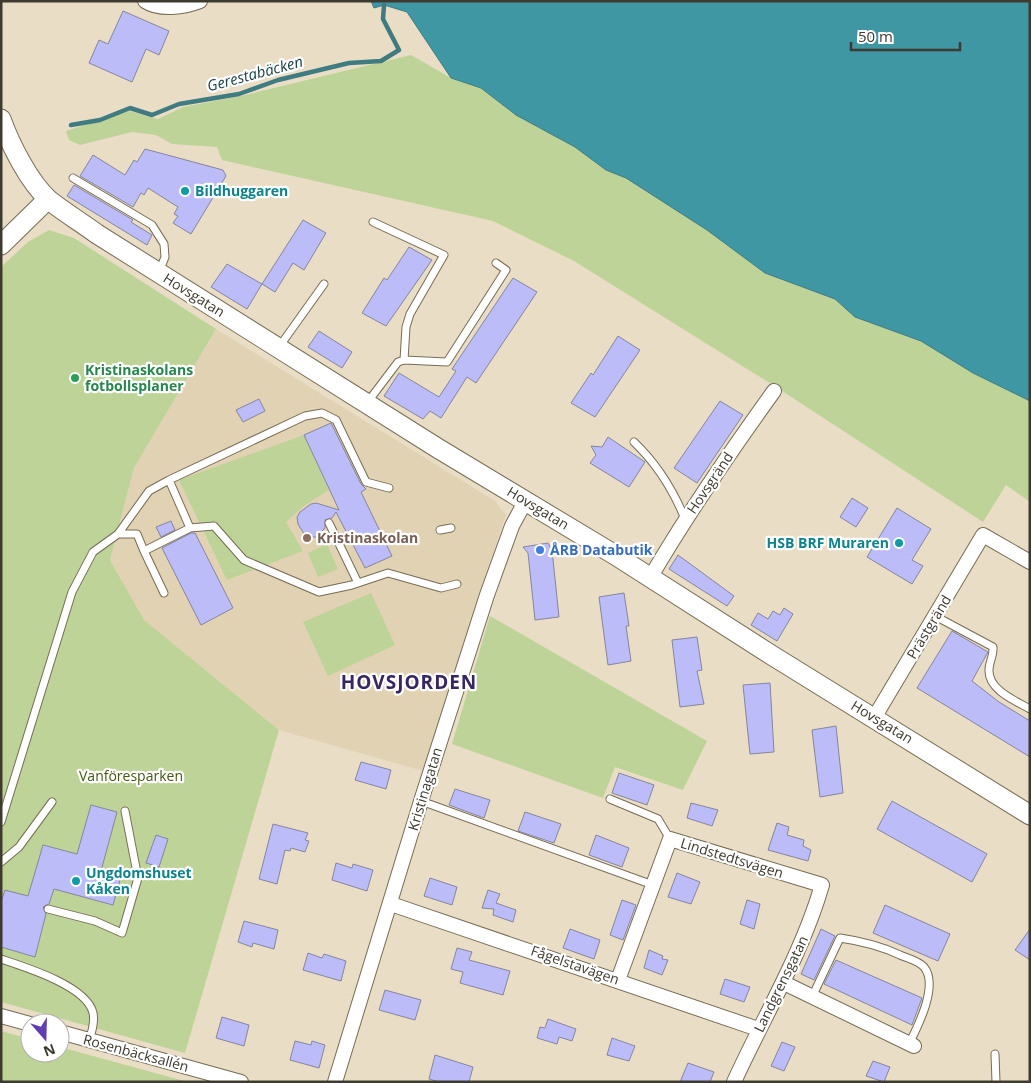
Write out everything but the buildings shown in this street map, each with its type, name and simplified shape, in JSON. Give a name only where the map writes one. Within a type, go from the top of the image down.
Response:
[{"type":"main road","points":[[1,119],[7,135],[20,158],[48,199],[1,245]]},
{"type":"main road","name":"Hovsgatan","points":[[48,199],[97,234],[158,273],[1030,815]]},
{"type":"street","points":[[146,1],[162,6],[178,6],[200,1]]},
{"type":"street","name":"Hovsgränd","points":[[650,578],[685,520],[734,446],[774,391]]},
{"type":"street","name":"Kristinagatan","points":[[335,1082],[421,801],[487,595],[512,526],[526,500]]},
{"type":"street","name":"Prästgränd","points":[[874,718],[983,535],[1030,562]]},
{"type":"street","name":"Lindstedtsvägen","points":[[618,980],[670,840],[822,885]]},
{"type":"street","name":"Landgrensgatan","points":[[734,1082],[758,1029],[784,983],[813,918],[822,885]]},
{"type":"street","name":"Fågelstavägen","points":[[391,904],[758,1029]]},
{"type":"street","points":[[784,983],[911,1045]]},
{"type":"street","points":[[1,1016],[20,1021]]},
{"type":"street","name":"Rosenbäcksallén","points":[[70,1035],[241,1082]]},
{"type":"lane","points":[[72,178],[152,225],[164,244],[164,256],[158,273]]},
{"type":"lane","points":[[373,222],[444,255],[410,314],[406,327],[404,360]]},
{"type":"lane","points":[[367,403],[398,362],[404,360],[447,362],[506,270],[496,263]]},
{"type":"lane","points":[[279,348],[324,284]]},
{"type":"lane","points":[[1,822],[72,592],[93,552],[118,534],[150,491],[169,480],[305,416],[322,412],[336,420],[366,482],[390,488]]},
{"type":"lane","points":[[634,442],[645,453],[659,473],[679,505],[685,520]]},
{"type":"lane","points":[[169,480],[190,528]]},
{"type":"lane","points":[[329,523],[358,583]]},
{"type":"lane","points":[[144,551],[190,528],[214,526],[244,560],[318,592],[358,583],[388,573],[441,588],[457,584]]},
{"type":"lane","points":[[440,530],[452,528]]},
{"type":"lane","points":[[118,534],[137,534],[164,593]]},
{"type":"lane","points":[[935,616],[993,647],[994,653],[989,671],[994,686],[1030,709]]},
{"type":"lane","points":[[610,799],[658,819],[670,840]]},
{"type":"lane","points":[[421,801],[653,885]]},
{"type":"lane","points":[[1,862],[19,847],[52,802]]},
{"type":"lane","points":[[48,909],[95,921],[122,933],[138,878],[125,811]]},
{"type":"lane","points":[[812,997],[840,938],[882,947],[923,965],[928,972],[927,1001],[911,1045]]},
{"type":"lane","points":[[1,959],[64,982],[91,1007],[94,1025],[89,1040]]},
{"type":"lane","points":[[995,1054],[996,1082]]},
{"type":"shaded area","name":"Kristinaskolan","points":[[216,329],[495,501],[506,515],[423,771],[279,730],[144,620],[110,560],[134,468]]},
{"type":"green space","points":[[411,55],[451,78],[481,88],[516,115],[575,147],[606,170],[626,178],[707,230],[765,273],[835,299],[855,317],[921,341],[973,373],[1030,401],[1030,502],[1006,485],[983,522],[773,385],[574,261],[493,221],[222,160],[217,147],[172,144],[156,135],[132,132],[80,145],[69,140],[66,131],[129,111],[158,119],[183,107],[241,96]]},
{"type":"green space","name":"Vanföresparken","points":[[49,230],[74,238],[216,329],[134,468],[110,560],[144,620],[279,730],[185,1053],[70,1021],[70,1013],[41,1013],[1,1002],[1,267],[28,242]]},
{"type":"green space","points":[[304,435],[329,490],[305,505],[286,522],[303,551],[227,580],[179,480]]},
{"type":"green space","points":[[327,544],[338,569],[318,577],[308,553]]},
{"type":"green space","points":[[371,593],[395,645],[328,676],[303,622]]},
{"type":"green space","points":[[490,616],[707,741],[683,790],[615,767],[603,798],[452,744]]},
{"type":"green space","points":[[1,1031],[20,1036],[20,1063],[70,1063],[70,1050],[188,1082],[1,1082]]},
{"type":"water","points":[[371,1],[1030,1],[1030,401],[973,373],[921,341],[855,317],[835,299],[765,273],[707,230],[626,178],[606,170],[575,147],[516,115],[481,88],[451,78],[407,12],[384,5],[374,8]]},
{"type":"waterway","name":"Gerestabäcken","points":[[71,125],[100,120],[130,108],[152,115],[179,104],[239,94],[278,80],[349,63],[381,61],[399,50],[383,19],[384,5]]},
{"type":"place","name":"Bildhuggaren","points":[[185,191]]},
{"type":"place","name":"Kristinaskolans fotbollsplaner","points":[[75,378]]},
{"type":"place","name":"Kristinaskolan","points":[[307,538]]},
{"type":"place","name":"HSB BRF Muraren","points":[[899,543]]},
{"type":"place","name":"ÅRB Databutik","points":[[540,550]]},
{"type":"place","name":"Ungdomshuset Kåken","points":[[76,881]]},
{"type":"district","name":"HOVSJORDEN","points":[[409,682]]}]
